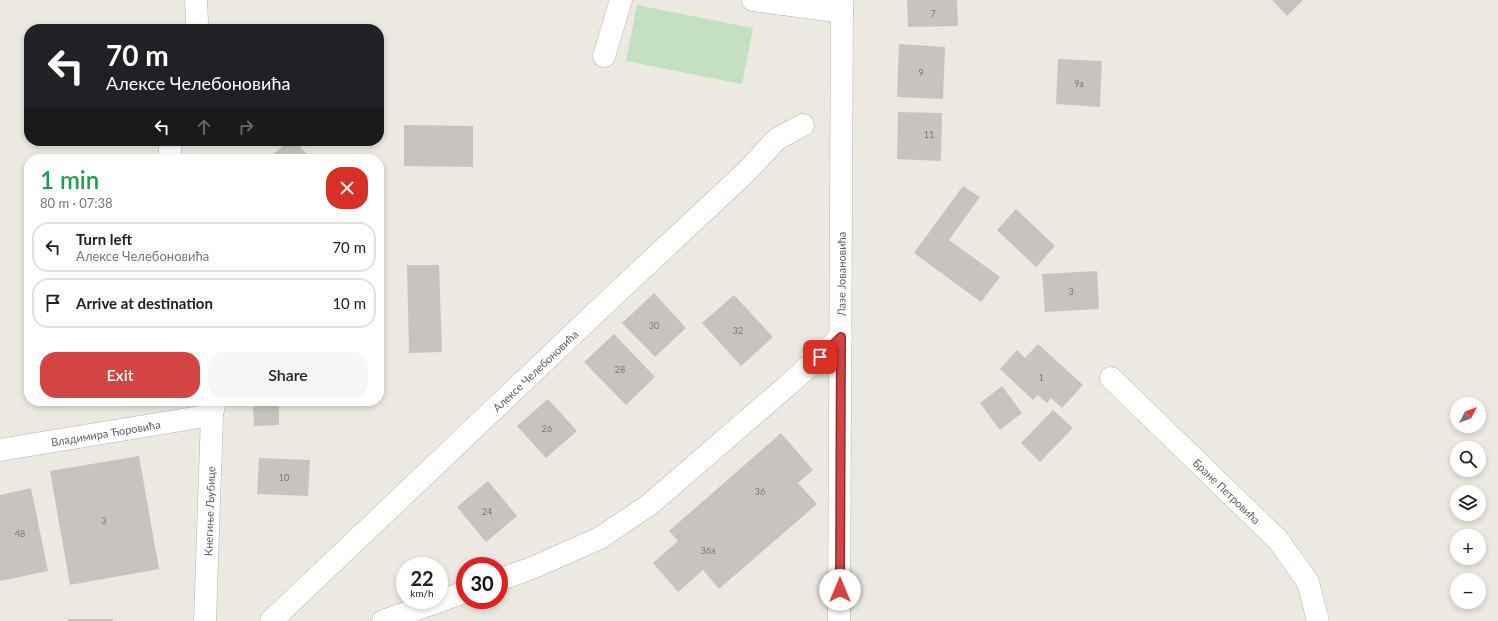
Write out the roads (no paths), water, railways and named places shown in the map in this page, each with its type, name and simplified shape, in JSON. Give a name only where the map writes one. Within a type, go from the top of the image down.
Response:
[{"type":"street","points":[[196,0],[197,24]]},
{"type":"street","points":[[604,56],[621,0]]},
{"type":"street","points":[[753,0],[842,6]]},
{"type":"street","name":"Лазе Јовановића","points":[[839,621],[842,6]]},
{"type":"street","name":"Алексе Челебоновића","points":[[271,621],[745,173],[778,139],[803,125]]},
{"type":"street","points":[[508,577],[532,568],[600,538],[649,505],[787,386],[841,337]]},
{"type":"street","name":"Бране Петровића","points":[[1111,378],[1278,540],[1308,582],[1318,621]]},
{"type":"street","name":"Владимира Ћоровића","points":[[0,450],[213,408]]},
{"type":"street","name":"Кнегиње Љубице","points":[[205,621],[213,408]]},
{"type":"street","points":[[383,621],[456,595]]}]
